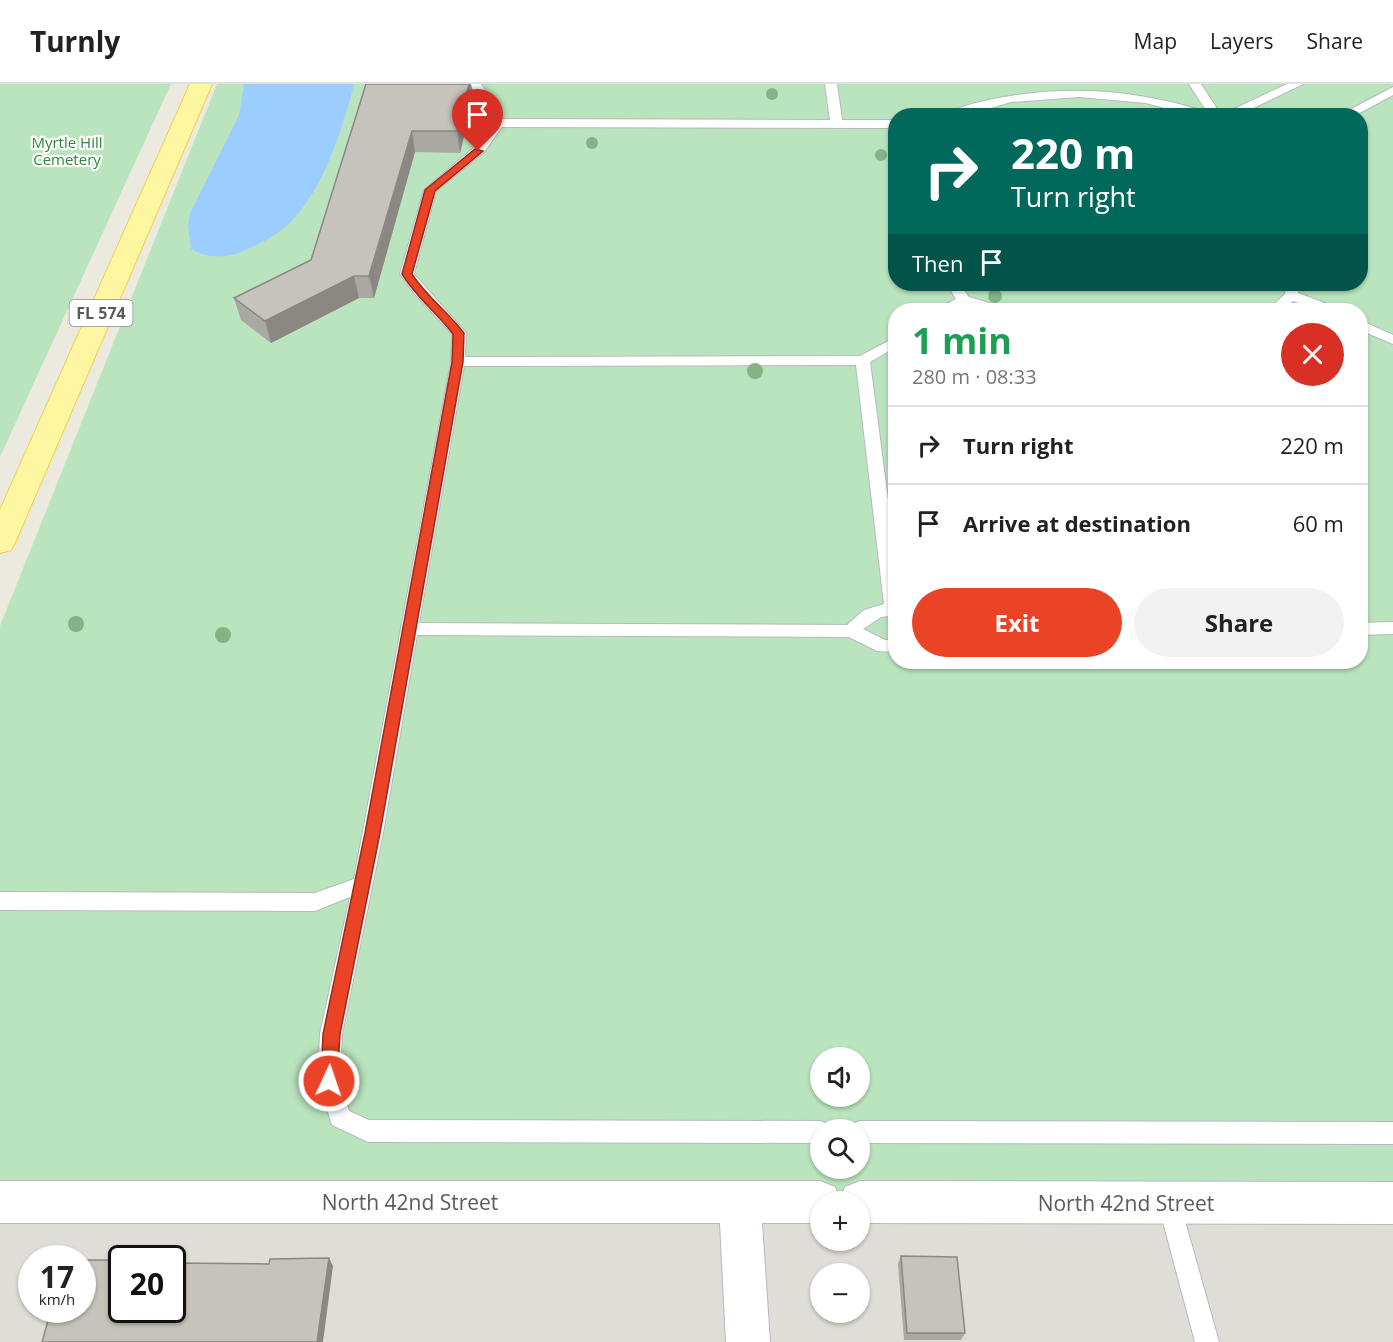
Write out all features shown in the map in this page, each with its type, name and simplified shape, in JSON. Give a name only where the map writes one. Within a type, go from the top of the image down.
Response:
[{"type":"main road","name":"FL 574","points":[[0,543],[201,84]]},
{"type":"street","name":"North 42nd Street","points":[[0,1202],[810,1202]]},
{"type":"street","points":[[740,1202],[748,1342]]},
{"type":"street","name":"North 42nd Street","points":[[870,1202],[1393,1203]]},
{"type":"lane","points":[[474,84],[491,106],[499,123]]},
{"type":"lane","points":[[831,84],[836,124]]},
{"type":"lane","points":[[1195,84],[1210,108]]},
{"type":"lane","points":[[1244,108],[1297,84]]},
{"type":"lane","points":[[967,108],[999,97],[1062,87],[1126,94],[1188,108]]},
{"type":"lane","points":[[1359,108],[1393,90]]},
{"type":"lane","points":[[499,123],[888,124]]},
{"type":"lane","points":[[499,123],[478,151],[430,190],[407,274],[417,290],[440,310],[459,333],[458,362],[410,630],[332,1034],[329,1081],[340,1118],[368,1131],[810,1132]]},
{"type":"lane","points":[[958,291],[964,300],[974,303]]},
{"type":"lane","points":[[1281,303],[1291,291]]},
{"type":"lane","points":[[1297,291],[1318,303]]},
{"type":"lane","points":[[959,303],[964,300]]},
{"type":"lane","points":[[1368,328],[1393,340]]},
{"type":"lane","points":[[458,362],[863,360],[888,346]]},
{"type":"lane","points":[[863,360],[888,561]]},
{"type":"lane","points":[[851,631],[863,616],[888,609]]},
{"type":"lane","points":[[1368,628],[1393,628]]},
{"type":"lane","points":[[410,630],[851,631],[883,646],[888,646]]},
{"type":"lane","points":[[0,901],[315,902],[362,884]]},
{"type":"lane","points":[[870,1132],[1393,1133]]},
{"type":"lane","points":[[1169,1203],[1207,1342]]},
{"type":"shaded area","points":[[0,1202],[810,1202],[810,1251],[870,1251],[870,1202],[1393,1203],[1393,1342],[0,1342]]},
{"type":"green space","name":"Myrtle Hill Cemetery","points":[[0,84],[171,84],[0,457]]},
{"type":"green space","points":[[217,84],[1393,84],[1393,1203],[870,1203],[870,1191],[810,1191],[810,1203],[0,1202],[0,626]]},
{"type":"water","points":[[244,84],[354,84],[343,124],[326,168],[303,208],[289,224],[258,244],[227,256],[205,255],[191,249],[188,226],[190,213],[239,115]]},
{"type":"building","points":[[366,84],[469,84],[457,131],[412,131],[369,276],[354,276],[265,321],[234,298],[311,260]]},
{"type":"building","points":[[901,1256],[957,1257],[965,1333],[907,1333]]},
{"type":"building","points":[[329,1258],[317,1342],[42,1342],[47,1323],[96,1323],[96,1260],[108,1260],[108,1323],[186,1323],[186,1263],[269,1264],[270,1259]]},
{"type":"route","points":[[329,1081],[332,1034],[373,833],[458,362],[459,333],[440,310],[417,290],[407,274],[430,190],[478,151]]}]
